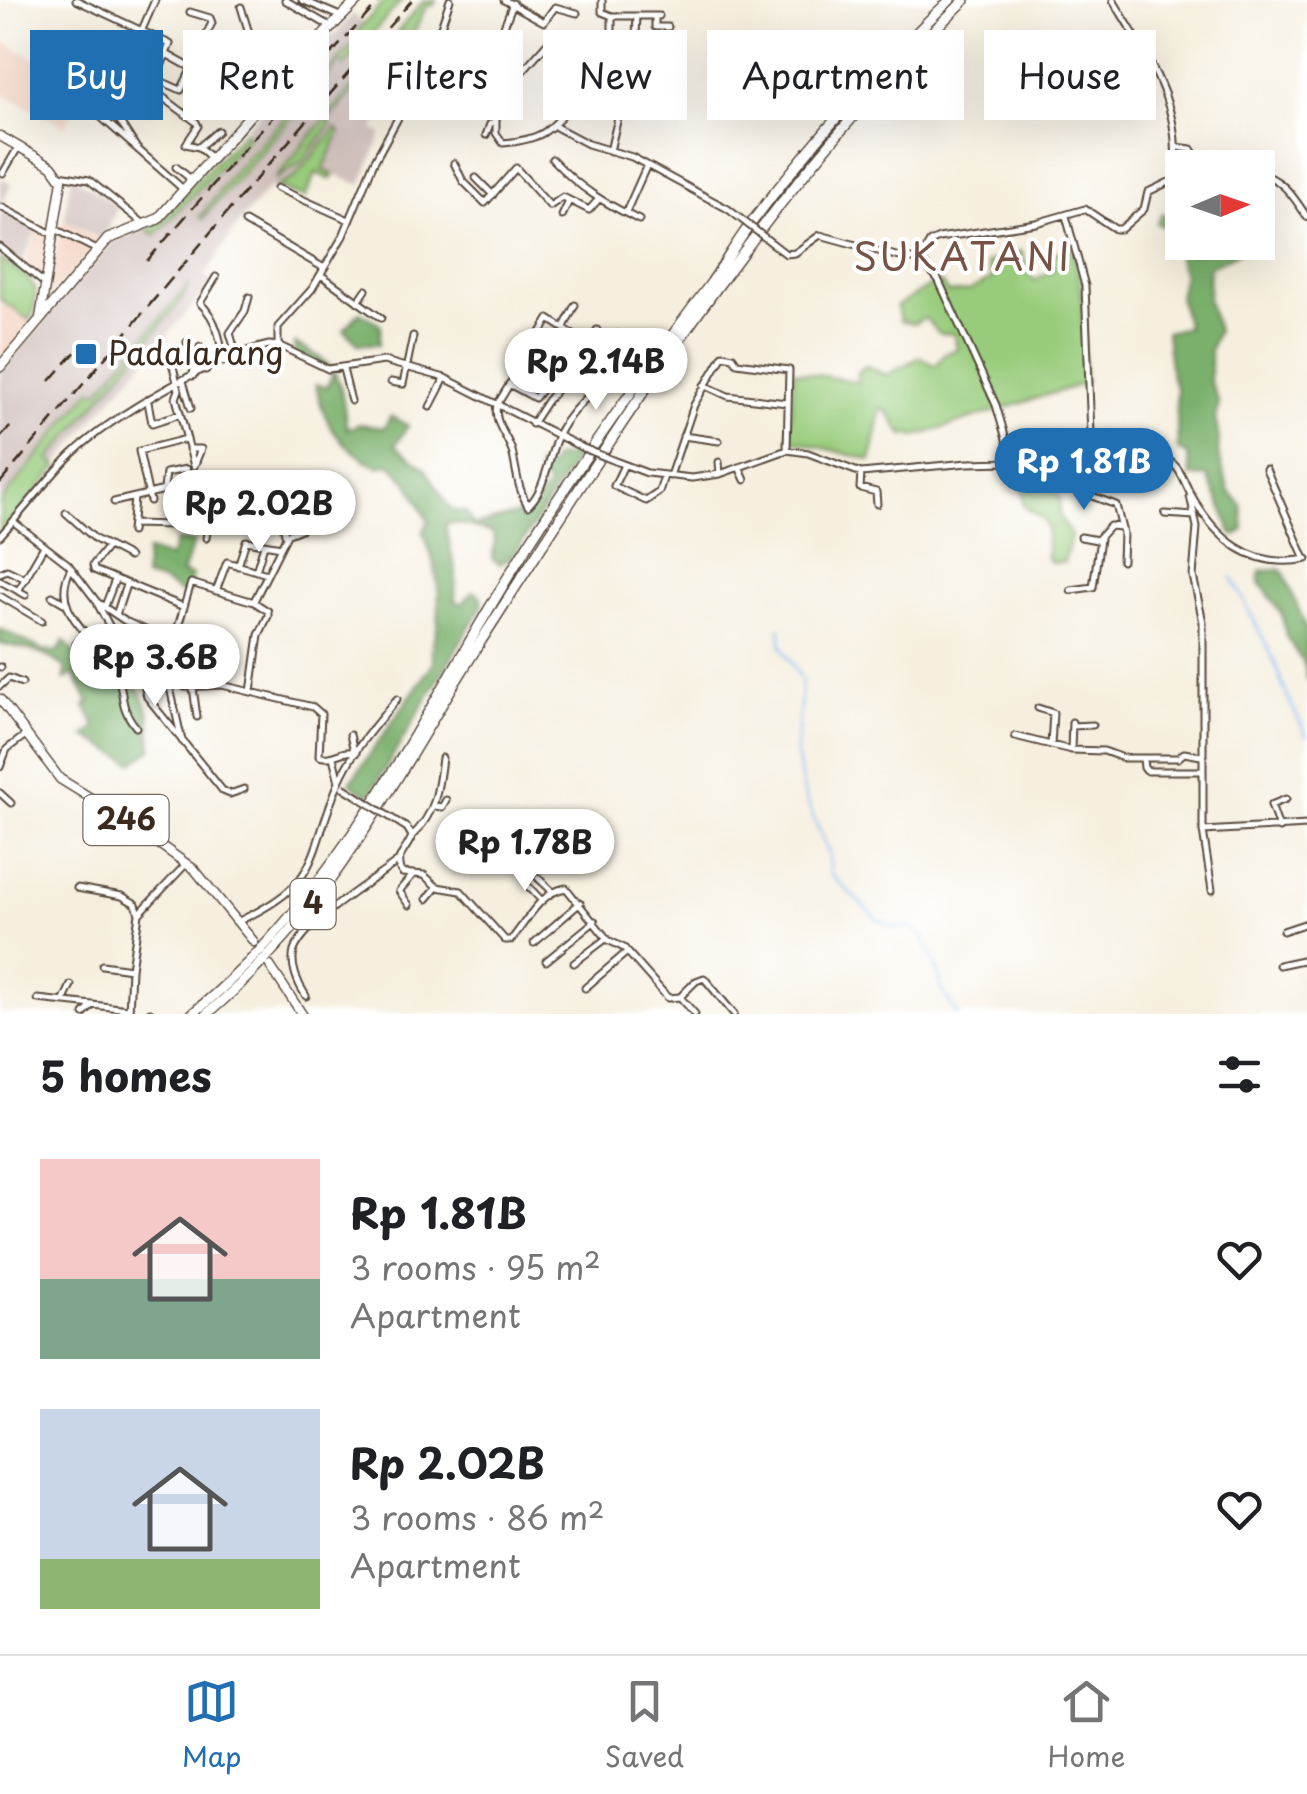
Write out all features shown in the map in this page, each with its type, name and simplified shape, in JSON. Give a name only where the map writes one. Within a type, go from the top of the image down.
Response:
[{"type":"highway","points":[[328,30],[358,0]]},
{"type":"highway","name":"4","points":[[192,1014],[244,968],[278,931],[346,845],[530,542],[651,362],[748,228],[837,119],[950,0]]},
{"type":"highway","name":"4","points":[[207,1014],[283,939],[334,878],[608,442],[766,222],[833,136],[965,0]]},
{"type":"highway","points":[[2,362],[97,250],[117,233],[146,226],[158,218],[249,120]]},
{"type":"main road","points":[[0,136],[52,166],[60,175],[40,318]]},
{"type":"main road","name":"246","points":[[0,698],[50,767],[71,788],[123,818],[187,863],[254,942]]},
{"type":"main road","points":[[270,966],[302,1014]]},
{"type":"street","points":[[76,0],[138,30]]},
{"type":"street","points":[[143,30],[156,0]]},
{"type":"street","points":[[285,0],[331,26]]},
{"type":"street","points":[[302,0],[340,16]]},
{"type":"street","points":[[441,30],[450,0]]},
{"type":"street","points":[[504,0],[545,22],[555,7],[577,13]]},
{"type":"street","points":[[503,30],[515,4],[523,0]]},
{"type":"street","points":[[602,0],[602,12],[612,16],[657,16],[656,27],[668,27]]},
{"type":"street","points":[[920,259],[926,247],[939,238],[1087,209],[1115,229],[1122,229],[1144,209],[1148,192],[1173,180],[1177,146],[1174,118],[1135,33],[1114,0]]},
{"type":"street","points":[[240,7],[248,30]]},
{"type":"street","points":[[190,12],[210,18],[209,30]]},
{"type":"street","points":[[612,16],[612,30]]},
{"type":"street","points":[[636,30],[637,16]]},
{"type":"street","points":[[163,41],[170,44],[163,64]]},
{"type":"street","points":[[523,70],[543,48]]},
{"type":"street","points":[[168,54],[183,62]]},
{"type":"street","points":[[163,82],[180,90],[183,84]]},
{"type":"street","points":[[163,97],[198,124],[185,143],[199,146],[212,160]]},
{"type":"street","points":[[104,120],[183,189]]},
{"type":"street","points":[[120,120],[140,154]]},
{"type":"street","points":[[278,346],[278,327],[323,271],[397,120]]},
{"type":"street","points":[[496,120],[496,133],[502,144],[533,138],[560,120]]},
{"type":"street","points":[[486,135],[496,120]]},
{"type":"street","points":[[610,151],[618,120]]},
{"type":"street","points":[[556,126],[588,144],[647,164],[728,209],[786,254],[795,253],[820,235],[906,259],[920,259],[938,279],[996,405],[1013,463]]},
{"type":"street","points":[[199,146],[218,131]]},
{"type":"street","points":[[2,174],[19,146]]},
{"type":"street","points":[[1177,146],[1192,150]]},
{"type":"street","points":[[552,159],[575,184],[598,200],[640,220]]},
{"type":"street","points":[[454,163],[462,179],[483,202],[516,168],[550,206],[561,197],[590,210],[598,200]]},
{"type":"street","points":[[626,214],[647,164]]},
{"type":"street","points":[[176,168],[192,180]]},
{"type":"street","points":[[60,175],[89,180],[146,226]]},
{"type":"street","points":[[476,178],[492,195]]},
{"type":"street","points":[[1275,180],[1307,217]]},
{"type":"street","points":[[277,188],[349,220]]},
{"type":"street","points":[[562,216],[570,201]]},
{"type":"street","points":[[1,207],[97,250]]},
{"type":"street","points":[[1066,216],[1085,286],[1094,458],[1092,496],[1113,502],[1121,527],[1122,561]]},
{"type":"street","points":[[246,222],[323,271],[381,318]]},
{"type":"street","points":[[0,247],[44,282]]},
{"type":"street","points":[[216,277],[200,303],[219,331],[223,362]]},
{"type":"street","points":[[358,302],[366,290]]},
{"type":"street","points":[[236,357],[230,333],[245,311],[248,297]]},
{"type":"street","points":[[564,326],[576,305]]},
{"type":"street","points":[[581,363],[602,382],[568,416],[556,436],[539,488],[528,506],[518,485],[510,446],[496,418],[497,405],[548,320],[564,326],[590,346]]},
{"type":"street","points":[[532,424],[581,363],[597,330]]},
{"type":"street","points":[[596,375],[615,346],[618,334]]},
{"type":"street","points":[[391,382],[403,384],[413,336]]},
{"type":"street","points":[[187,342],[193,376]]},
{"type":"street","points":[[0,536],[80,448],[107,426],[193,376],[258,348],[278,346],[328,369],[343,370],[379,361],[445,378],[580,447],[667,476],[702,478],[787,450],[808,453],[861,473],[937,465],[1168,458],[1175,463],[1190,494],[1218,532],[1241,552],[1278,562],[1306,559],[1266,469]]},
{"type":"street","points":[[200,348],[206,370]]},
{"type":"street","points":[[169,350],[191,408]]},
{"type":"street","points":[[624,464],[614,486],[646,502],[659,492],[704,385],[725,355],[737,363],[789,370],[787,450]]},
{"type":"street","points":[[343,370],[351,401]]},
{"type":"street","points":[[430,407],[445,378]]},
{"type":"street","points":[[509,384],[536,398],[551,378]]},
{"type":"street","points":[[114,502],[150,497],[190,484],[189,449],[176,398],[180,383]]},
{"type":"street","points":[[704,385],[728,396],[787,403]]},
{"type":"street","points":[[148,402],[152,422],[180,414]]},
{"type":"street","points":[[683,436],[719,441]]},
{"type":"street","points":[[150,497],[140,450],[186,439]]},
{"type":"street","points":[[170,523],[166,473],[190,467],[201,449],[189,449]]},
{"type":"street","points":[[719,462],[720,474]]},
{"type":"street","points":[[739,467],[745,480]]},
{"type":"street","points":[[861,473],[860,488],[876,492],[876,504]]},
{"type":"street","points":[[1190,494],[1197,531],[1192,569],[1203,622],[1200,771],[1203,831],[1212,890]]},
{"type":"street","points":[[134,498],[133,528],[170,523],[208,526],[206,538]]},
{"type":"street","points":[[254,602],[286,535],[278,508]]},
{"type":"street","points":[[286,535],[301,529],[327,508]]},
{"type":"street","points":[[66,513],[87,533],[128,557]]},
{"type":"street","points":[[1164,514],[1195,516]]},
{"type":"street","points":[[14,522],[71,568],[97,602],[112,632]]},
{"type":"street","points":[[1071,590],[1093,587],[1100,539],[1111,525],[1121,527]]},
{"type":"street","points":[[1082,538],[1100,539]]},
{"type":"street","points":[[238,566],[246,541],[282,547]]},
{"type":"street","points":[[256,570],[264,545]]},
{"type":"street","points":[[18,591],[44,546]]},
{"type":"street","points":[[108,546],[93,568],[184,607]]},
{"type":"street","points":[[216,591],[227,562],[268,574]]},
{"type":"street","points":[[71,568],[62,584],[66,604],[116,671],[122,706],[136,727]]},
{"type":"street","points":[[0,574],[7,570],[26,578]]},
{"type":"street","points":[[105,607],[114,580]]},
{"type":"street","points":[[0,581],[26,595]]},
{"type":"street","points":[[182,741],[170,678],[173,642],[191,583],[266,608],[268,616],[259,635],[251,692]]},
{"type":"street","points":[[116,615],[126,585]]},
{"type":"street","points":[[0,596],[42,621]]},
{"type":"street","points":[[52,596],[66,604]]},
{"type":"street","points":[[97,602],[154,636],[173,642]]},
{"type":"street","points":[[76,644],[86,633]]},
{"type":"street","points":[[146,654],[140,672],[148,698],[225,793],[244,789]]},
{"type":"street","points":[[0,686],[9,678],[22,683]]},
{"type":"street","points":[[143,680],[170,678],[193,688],[222,686],[321,712],[319,756],[355,752]]},
{"type":"street","points":[[193,688],[197,717]]},
{"type":"street","points":[[239,921],[269,906],[301,881],[314,858],[355,752],[397,699]]},
{"type":"street","points":[[1038,708],[1052,711],[1050,746]]},
{"type":"street","points":[[1071,750],[1072,724],[1093,725]]},
{"type":"street","points":[[0,768],[8,749],[27,734]]},
{"type":"street","points":[[350,735],[355,752]]},
{"type":"street","points":[[1015,736],[1114,756],[1201,756]]},
{"type":"street","points":[[334,757],[340,784],[407,828],[412,836]]},
{"type":"street","points":[[306,996],[294,971],[297,945],[339,901],[399,860],[434,806],[442,758]]},
{"type":"street","points":[[1143,759],[1148,771],[1200,771]]},
{"type":"street","points":[[1279,828],[1271,805],[1286,799]]},
{"type":"street","points":[[434,806],[442,807],[446,800]]},
{"type":"street","points":[[1203,831],[1307,825]]},
{"type":"street","points":[[399,860],[399,869],[404,874],[424,875],[437,888],[463,893],[506,940],[511,940],[542,901],[566,888],[607,938],[628,952],[668,998],[680,997],[696,980],[704,978],[734,1014]]},
{"type":"street","points":[[139,914],[187,863]]},
{"type":"street","points":[[409,905],[399,891],[414,874]]},
{"type":"street","points":[[538,878],[553,892]]},
{"type":"street","points":[[528,886],[542,901]]},
{"type":"street","points":[[38,999],[129,1012],[139,914],[136,904],[122,896],[77,888]]},
{"type":"street","points":[[427,899],[437,888]]},
{"type":"street","points":[[534,942],[580,904]]},
{"type":"street","points":[[546,961],[594,921]]},
{"type":"street","points":[[1284,931],[1307,923]]},
{"type":"street","points":[[574,963],[607,938]]},
{"type":"street","points":[[585,988],[628,952]]},
{"type":"street","points":[[1279,966],[1307,960]]},
{"type":"street","points":[[102,965],[131,969]]},
{"type":"street","points":[[64,1000],[71,984]]},
{"type":"street","points":[[680,997],[695,1014]]},
{"type":"street","points":[[84,1014],[93,1005]]},
{"type":"shaded area","points":[[353,14],[370,30],[349,30],[349,120],[378,120],[374,129],[382,134],[361,185],[337,176],[333,182],[317,175],[305,199],[273,188],[267,190],[239,223],[205,276],[213,283],[96,416],[0,535],[0,372],[110,244],[154,226],[254,120],[329,120],[329,35],[333,37]]},
{"type":"shaded area","points":[[0,40],[30,56],[30,108],[0,92]]},
{"type":"shaded area","points":[[71,175],[118,206],[103,241],[64,219]]},
{"type":"shaded area","points":[[0,178],[11,183],[1,209],[37,229],[19,269],[0,256]]},
{"type":"shaded area","points":[[63,219],[101,242],[49,297],[46,296]]},
{"type":"shaded area","points":[[38,230],[49,235],[42,278],[25,263]]},
{"type":"shaded area","points":[[0,301],[32,324],[0,362]]},
{"type":"green space","points":[[385,0],[402,0],[376,30],[358,30]]},
{"type":"green space","points":[[424,0],[436,0],[433,6],[427,5],[415,30],[399,30]]},
{"type":"green space","points":[[349,49],[349,60],[344,66],[340,62],[329,75]]},
{"type":"green space","points":[[349,90],[349,96],[329,119]]},
{"type":"green space","points":[[282,120],[289,120],[202,219],[235,170]]},
{"type":"green space","points":[[328,120],[331,124],[302,162],[274,180]]},
{"type":"green space","points":[[336,128],[340,132],[323,170],[333,174],[330,179],[316,173],[305,198],[276,187],[295,177]]},
{"type":"green space","points":[[244,132],[248,137],[155,235],[148,230]]},
{"type":"green space","points":[[1162,214],[1165,215],[1165,227],[1157,223]]},
{"type":"green space","points":[[1071,247],[1081,283],[1085,383],[914,437],[903,435],[887,411],[881,409],[871,460],[789,439],[794,371],[858,382],[857,372],[866,366],[886,375],[920,357],[936,366],[944,354],[957,349],[954,334],[939,333],[926,319],[914,324],[900,321],[897,306],[935,283],[941,283],[948,293],[968,291],[992,279],[987,263],[1021,251],[1033,281],[1053,270],[1050,255]]},
{"type":"green space","points":[[0,259],[27,277],[36,290],[29,320],[0,299]]},
{"type":"green space","points":[[1179,260],[1223,260],[1209,267],[1208,300],[1217,331],[1210,349],[1210,381],[1219,403],[1215,418],[1218,453],[1229,491],[1242,505],[1244,530],[1236,536],[1230,532],[1208,476],[1191,477],[1188,455],[1178,450],[1176,387],[1166,332],[1187,327],[1179,296],[1183,276]]},
{"type":"green space","points":[[189,284],[181,301],[50,459],[58,467],[0,533],[0,503],[92,389],[98,392]]},
{"type":"green space","points":[[360,312],[381,325],[379,344],[358,344],[344,330]]},
{"type":"green space","points":[[295,344],[322,360],[336,376],[347,429],[360,424],[384,428],[391,416],[408,426],[395,445],[425,468],[451,510],[466,512],[474,526],[530,511],[549,485],[538,478],[538,466],[551,466],[553,458],[566,457],[572,448],[579,453],[515,554],[500,564],[492,559],[492,532],[445,524],[456,572],[455,600],[462,604],[473,591],[480,595],[483,604],[369,796],[350,783],[434,662],[432,647],[439,599],[423,532],[428,521],[410,485],[390,464],[378,467],[336,434],[324,413],[316,385],[327,387],[333,373],[294,352]]},
{"type":"green space","points":[[1059,465],[1051,490],[1060,497],[1059,515],[1071,536],[1064,562],[1052,563],[1047,558],[1044,520],[1024,506],[1022,466]]},
{"type":"green space","points":[[176,541],[194,542],[182,573],[192,576],[186,596],[163,582],[144,577],[147,551],[170,558]]},
{"type":"green space","points":[[1280,569],[1307,630],[1307,680],[1305,666],[1286,636],[1282,615],[1260,582],[1260,571]]},
{"type":"green space","points":[[0,629],[43,650],[58,652],[64,641],[99,674],[130,678],[148,710],[152,749],[133,763],[85,736],[96,727],[85,706],[89,702],[74,674],[65,679],[65,667],[50,658],[0,644]]},
{"type":"water","points":[[496,843],[501,856],[496,864],[465,868],[461,849]]},
{"type":"waterway","points":[[1232,577],[1307,736]]},
{"type":"waterway","points":[[780,628],[782,647],[802,680],[796,754],[805,797],[829,854],[831,875],[878,920],[893,927],[911,928],[923,936],[940,977],[940,988],[957,1014]]},
{"type":"railway","points":[[147,261],[381,0]]},
{"type":"railway","points":[[0,483],[412,0]]},
{"type":"railway","points":[[50,381],[78,349]]},
{"type":"railway","points":[[0,438],[11,426]]},
{"type":"place","name":"Padalarang","points":[[86,354]]},
{"type":"district","name":"SUKATANI","points":[[963,258]]}]
